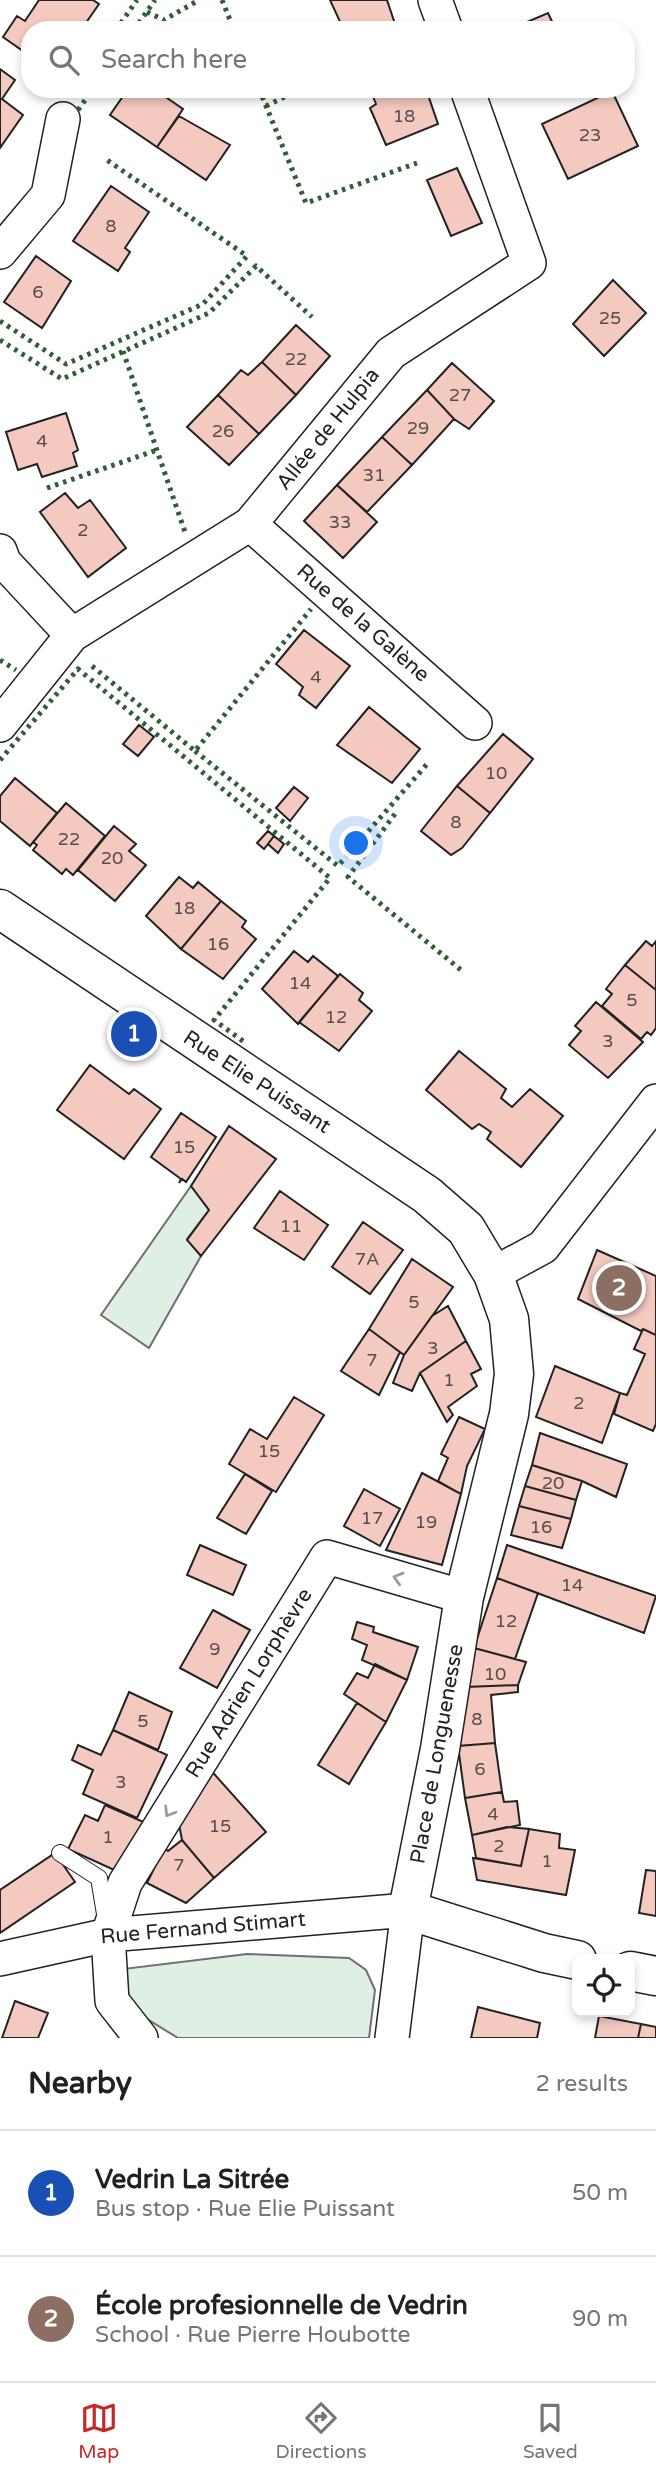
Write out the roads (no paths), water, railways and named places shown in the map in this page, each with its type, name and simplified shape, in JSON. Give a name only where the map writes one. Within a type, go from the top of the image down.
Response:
[{"type":"street","points":[[435,0],[443,21]]},
{"type":"street","name":"Allée de Hulpia","points":[[0,725],[72,635],[250,524],[391,352],[529,264],[470,98]]},
{"type":"street","points":[[0,252],[48,195],[63,119]]},
{"type":"street","name":"Rue de la Galène","points":[[250,524],[475,723]]},
{"type":"street","points":[[0,551],[4,562],[72,635]]},
{"type":"street","name":"Rue Elie Puissant","points":[[0,909],[427,1195],[466,1229],[493,1274],[509,1319],[514,1374],[509,1414],[464,1597]]},
{"type":"street","points":[[493,1274],[543,1247],[656,1101]]},
{"type":"street","name":"Rue Adrien Lorphèvre","points":[[108,1935],[125,1883],[327,1557],[464,1597]]},
{"type":"street","name":"Place de Longuenesse","points":[[408,1910],[440,1749],[464,1597]]},
{"type":"street","points":[[392,2038],[408,1910],[544,1954],[572,1959]]},
{"type":"street","name":"Rue Fernand Stimart","points":[[0,1959],[108,1935],[408,1910]]},
{"type":"street","points":[[108,1935],[112,2001],[141,2038]]},
{"type":"street","points":[[635,1971],[656,1976]]},
{"type":"lane","points":[[60,1853],[99,1878],[108,1935]]},
{"type":"place","name":"Vedrin La Sitrée","points":[[134,1034]]},
{"type":"place","name":"École profesionnelle de Vedrin","points":[[619,1288]]}]
